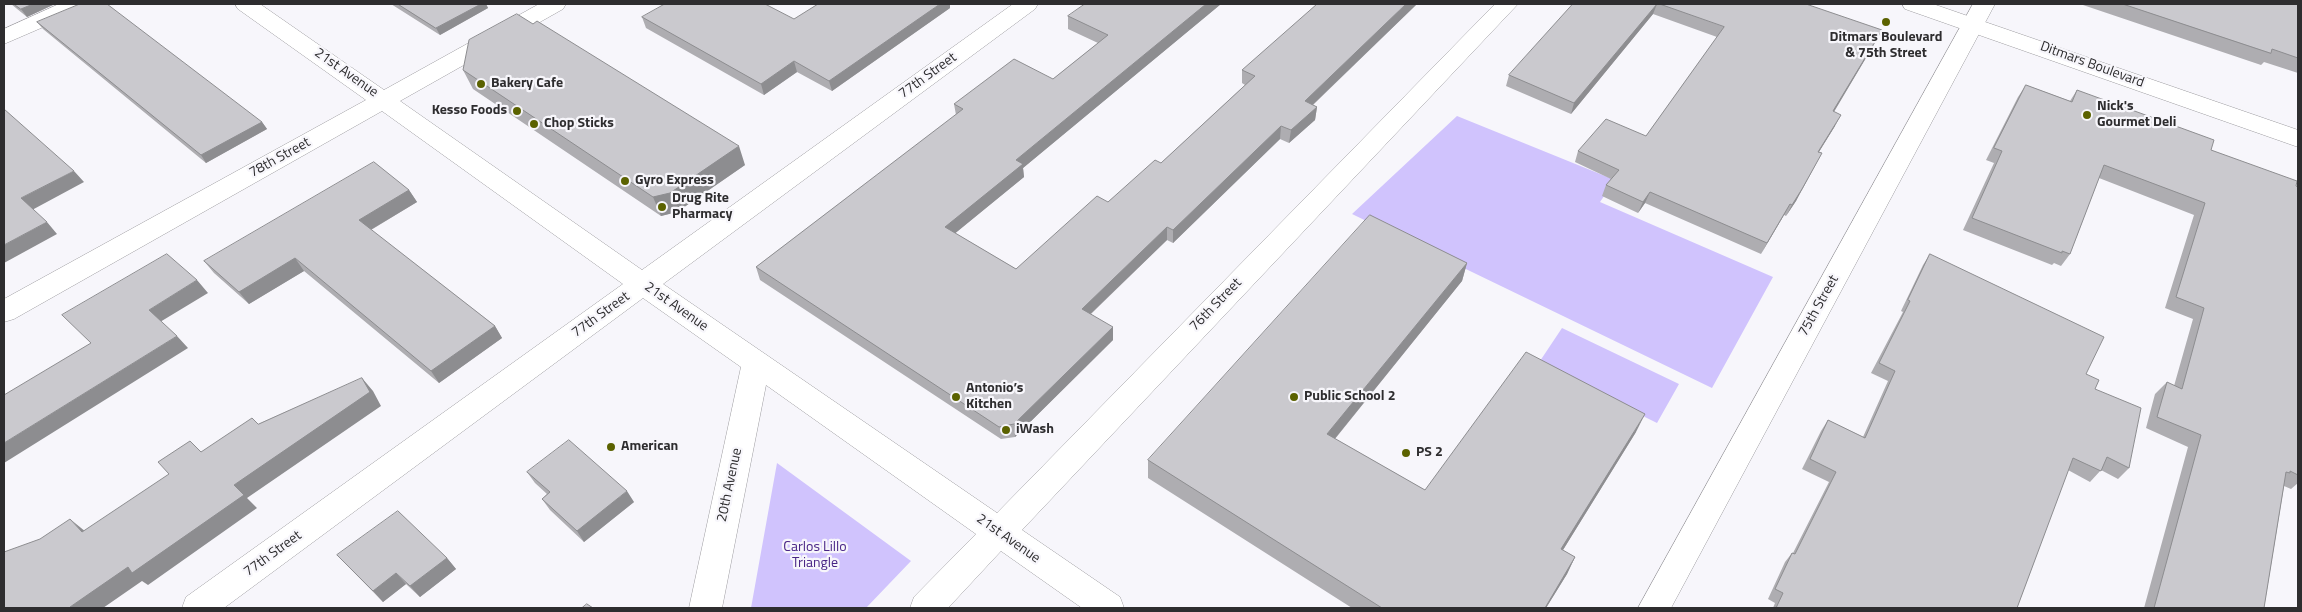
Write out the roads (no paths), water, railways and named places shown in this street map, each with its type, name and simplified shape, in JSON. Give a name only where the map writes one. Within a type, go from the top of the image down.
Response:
[{"type":"street","points":[[4,37],[78,4]]},
{"type":"street","name":"21st Avenue","points":[[246,4],[1108,608]]},
{"type":"street","name":"78th Street","points":[[4,312],[555,4]]},
{"type":"street","name":"77th Street","points":[[198,608],[1027,4]]},
{"type":"street","name":"76th Street","points":[[926,608],[1507,4]]},
{"type":"street","name":"Ditmars Boulevard","points":[[1914,4],[1978,14],[2298,139]]},
{"type":"street","name":"75th Street","points":[[1654,608],[1978,14]]},
{"type":"street","name":"20th Avenue","points":[[705,608],[756,362]]},
{"type":"place","name":"Ditmars Boulevard & 75th Street","points":[[1886,22]]},
{"type":"place","name":"Bakery Cafe","points":[[481,84]]},
{"type":"place","name":"Kesso Foods","points":[[517,111]]},
{"type":"place","name":"Nick's Gourmet Deli","points":[[2087,115]]},
{"type":"place","name":"Chop Sticks","points":[[534,124]]},
{"type":"place","name":"Gyro Express","points":[[625,181]]},
{"type":"place","name":"Drug Rite Pharmacy","points":[[662,207]]},
{"type":"place","name":"Antonio’s Kitchen","points":[[956,397]]},
{"type":"place","name":"Public School 2","points":[[1294,397]]},
{"type":"place","name":"iWash","points":[[1006,430]]},
{"type":"place","name":"American","points":[[611,447]]},
{"type":"place","name":"PS 2","points":[[1406,453]]},
{"type":"park label","name":"Carlos Lillo Triangle","points":[[815,556]]}]
